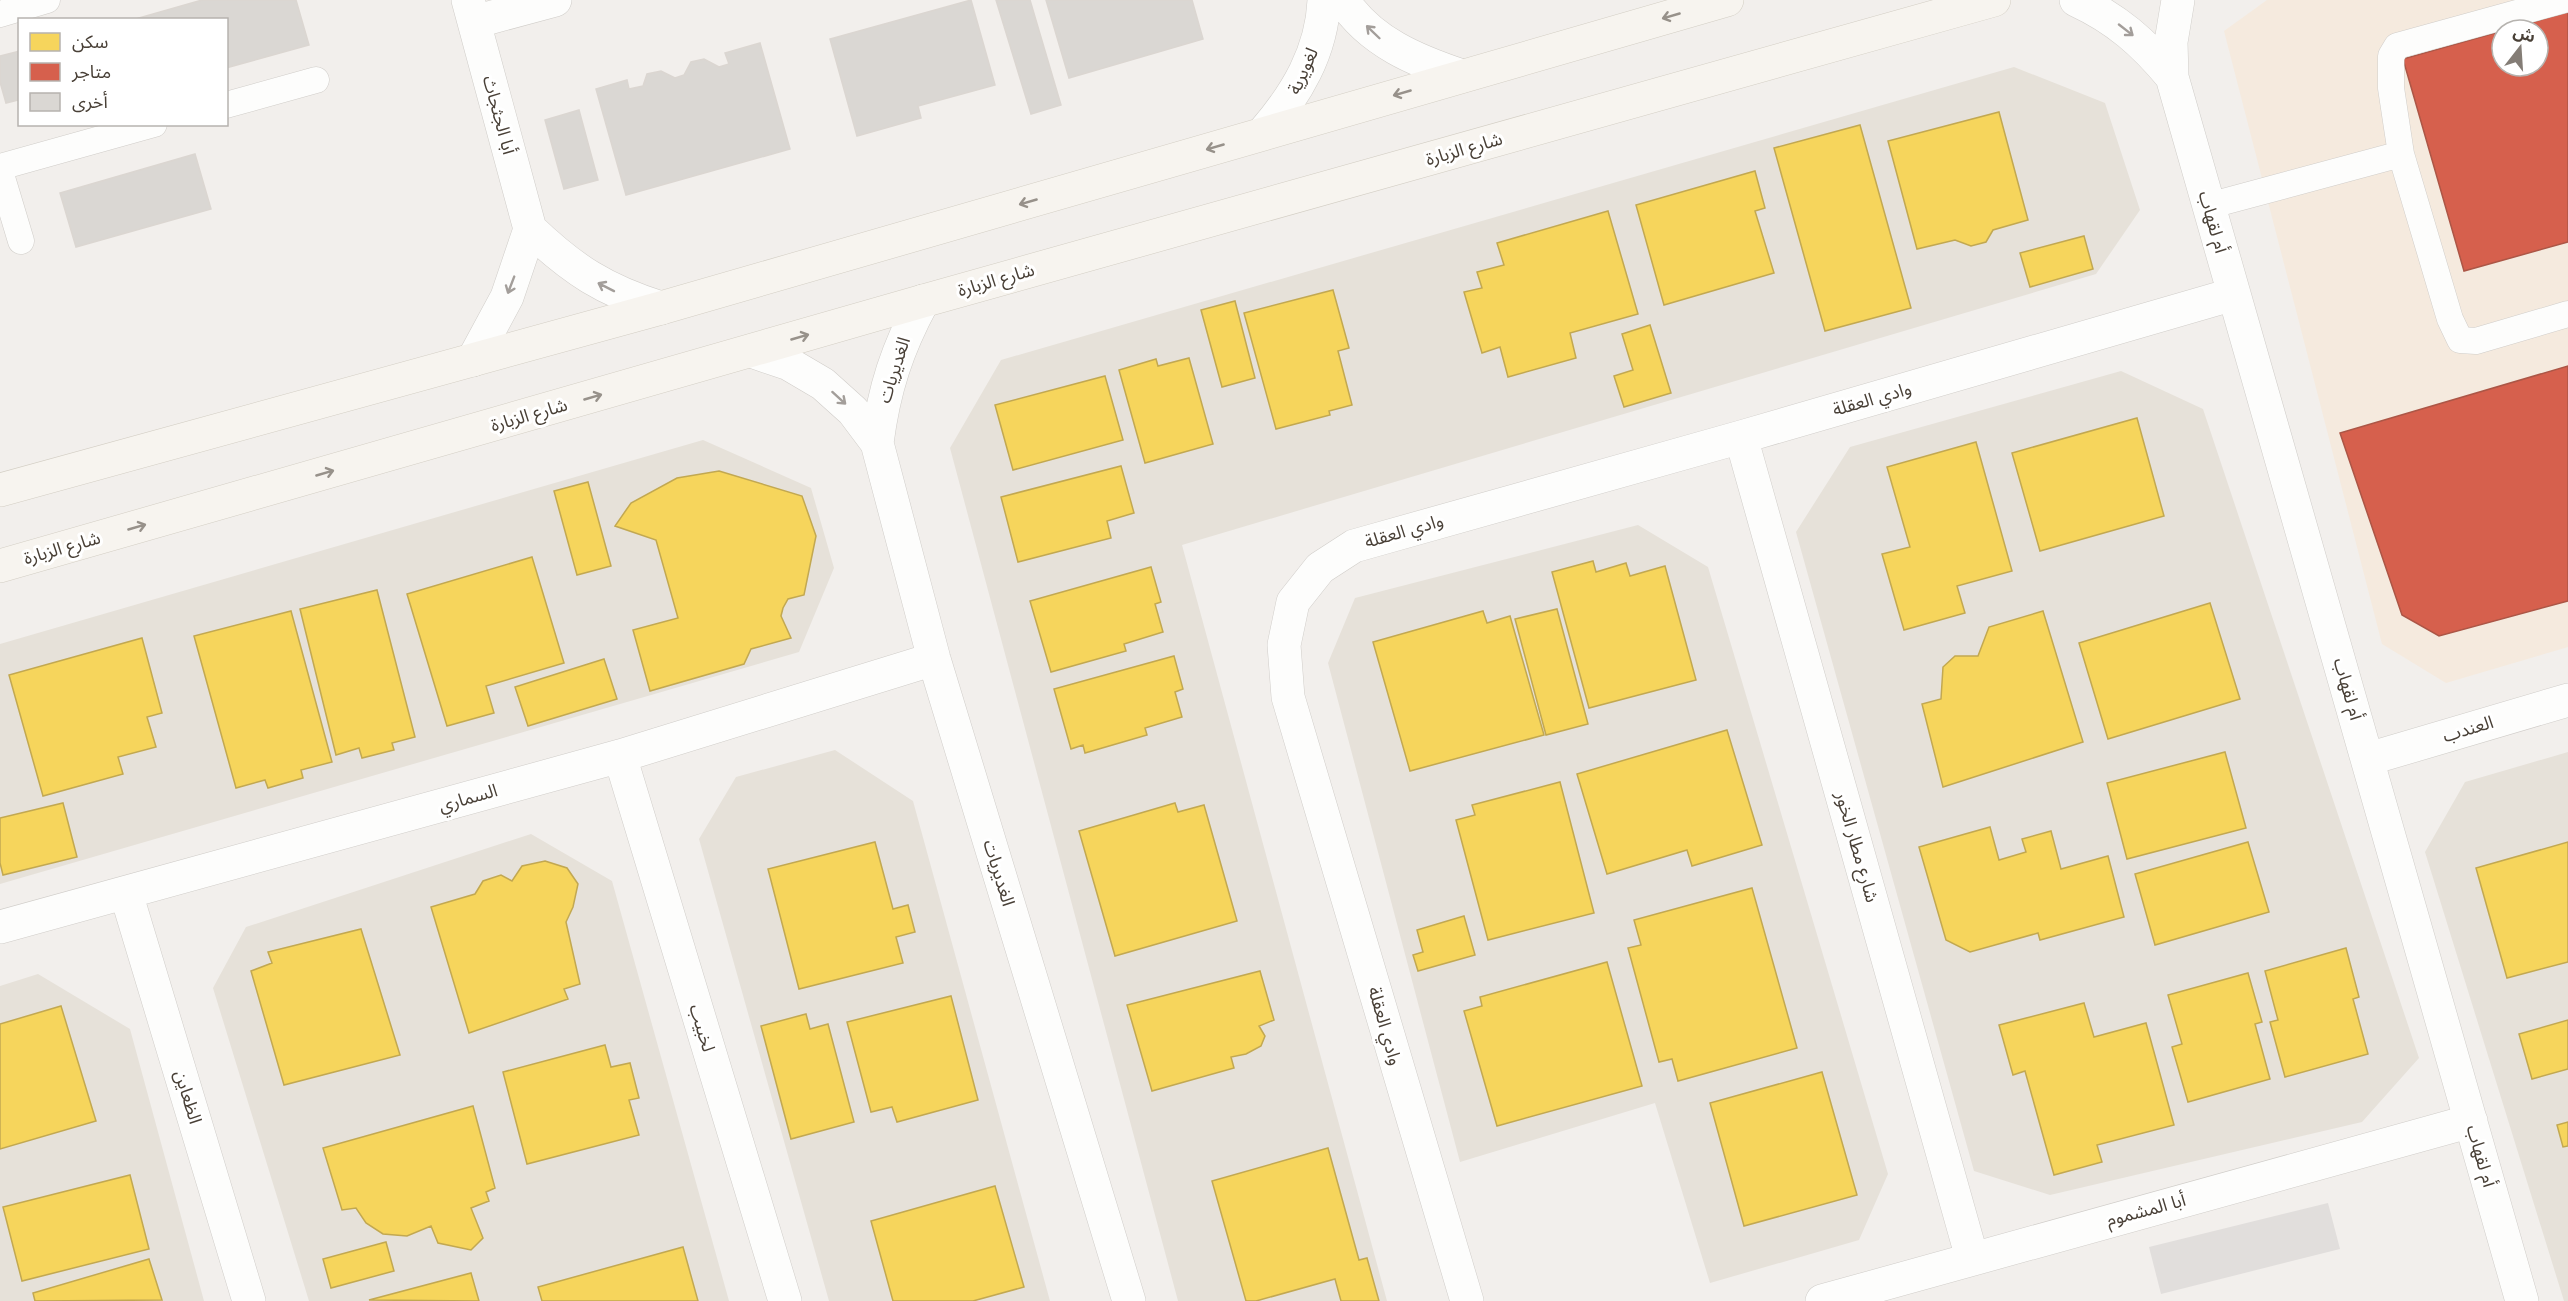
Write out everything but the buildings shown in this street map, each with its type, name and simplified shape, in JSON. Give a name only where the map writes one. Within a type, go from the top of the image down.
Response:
[{"type":"street","points":[[471,11],[555,0]]},
{"type":"street","name":"لغويرية","points":[[1263,133],[1287,105],[1310,64],[1323,19],[1324,0]]},
{"type":"street","points":[[1343,0],[1349,9],[1381,40],[1420,62],[1462,76]]},
{"type":"street","points":[[3,487],[661,308],[1727,0]]},
{"type":"street","name":"شارع الزبارة","points":[[0,566],[923,301],[1994,0]]},
{"type":"street","name":"أم لقهاب","points":[[2076,0],[2114,20],[2146,45],[2172,77]]},
{"type":"street","name":"أم لقهاب","points":[[2178,0],[2171,42],[2172,77],[2522,1301]]},
{"type":"street","name":"أبا الجثجاث","points":[[471,11],[530,230]]},
{"type":"street","points":[[473,360],[507,297],[530,230],[558,256],[589,279],[624,296],[661,308]]},
{"type":"street","name":"وادي العقلة","points":[[1467,1301],[1288,697],[1284,645],[1293,602],[1320,568],[1354,546],[2234,294]]},
{"type":"street","name":"الغديريات","points":[[877,443],[882,406],[891,369],[905,334],[923,301]]},
{"type":"street","name":"الغديريات","points":[[751,351],[789,364],[823,384],[853,411],[877,443],[934,659],[1129,1301]]},
{"type":"street","name":"شارع مطار الخور","points":[[1741,437],[1972,1258]]},
{"type":"street","name":"السماري","points":[[0,927],[620,756],[934,659]]},
{"type":"street","name":"العندب","points":[[2368,759],[2568,700]]},
{"type":"street","name":"لخبيب","points":[[620,756],[785,1301]]},
{"type":"street","name":"الظعاين","points":[[126,893],[249,1301]]},
{"type":"street","name":"أبا المشموم","points":[[1822,1301],[2471,1121]]},
{"type":"lane","points":[[0,14],[47,0]]},
{"type":"lane","points":[[2564,0],[2397,46],[2391,56],[2390,76],[2401,154],[2450,319],[2460,340],[2476,341],[2568,314]]},
{"type":"lane","points":[[228,104],[316,80]]},
{"type":"lane","points":[[21,241],[0,169],[147,126]]},
{"type":"lane","points":[[2208,206],[2401,154]]},
{"type":"shaded area","points":[[2267,0],[2568,0],[2568,647],[2446,683],[2382,644],[2224,31]]},
{"type":"shaded area","points":[[2014,67],[2105,103],[2140,210],[2096,274],[1182,545],[1387,1301],[1178,1301],[950,448],[1001,360]]},
{"type":"shaded area","points":[[2121,371],[2203,409],[2419,1058],[2362,1122],[2050,1195],[1974,1171],[1796,532],[1850,447]]},
{"type":"shaded area","points":[[703,440],[811,488],[834,568],[799,652],[0,884],[0,644]]},
{"type":"shaded area","points":[[1638,525],[1708,567],[1888,1174],[1859,1240],[1710,1283],[1655,1103],[1460,1162],[1328,663],[1355,598]]},
{"type":"shaded area","points":[[835,750],[913,801],[1050,1301],[829,1301],[699,839],[736,777]]},
{"type":"shaded area","points":[[2568,752],[2568,1301],[2564,1301],[2425,852],[2465,782]]},
{"type":"shaded area","points":[[531,834],[612,881],[729,1301],[309,1301],[213,988],[246,927]]},
{"type":"shaded area","points":[[38,974],[130,1029],[204,1301],[0,1301],[0,986]]},
{"type":"shaded area","points":[[2328,1203],[2340,1249],[2161,1294],[2149,1247]]}]
